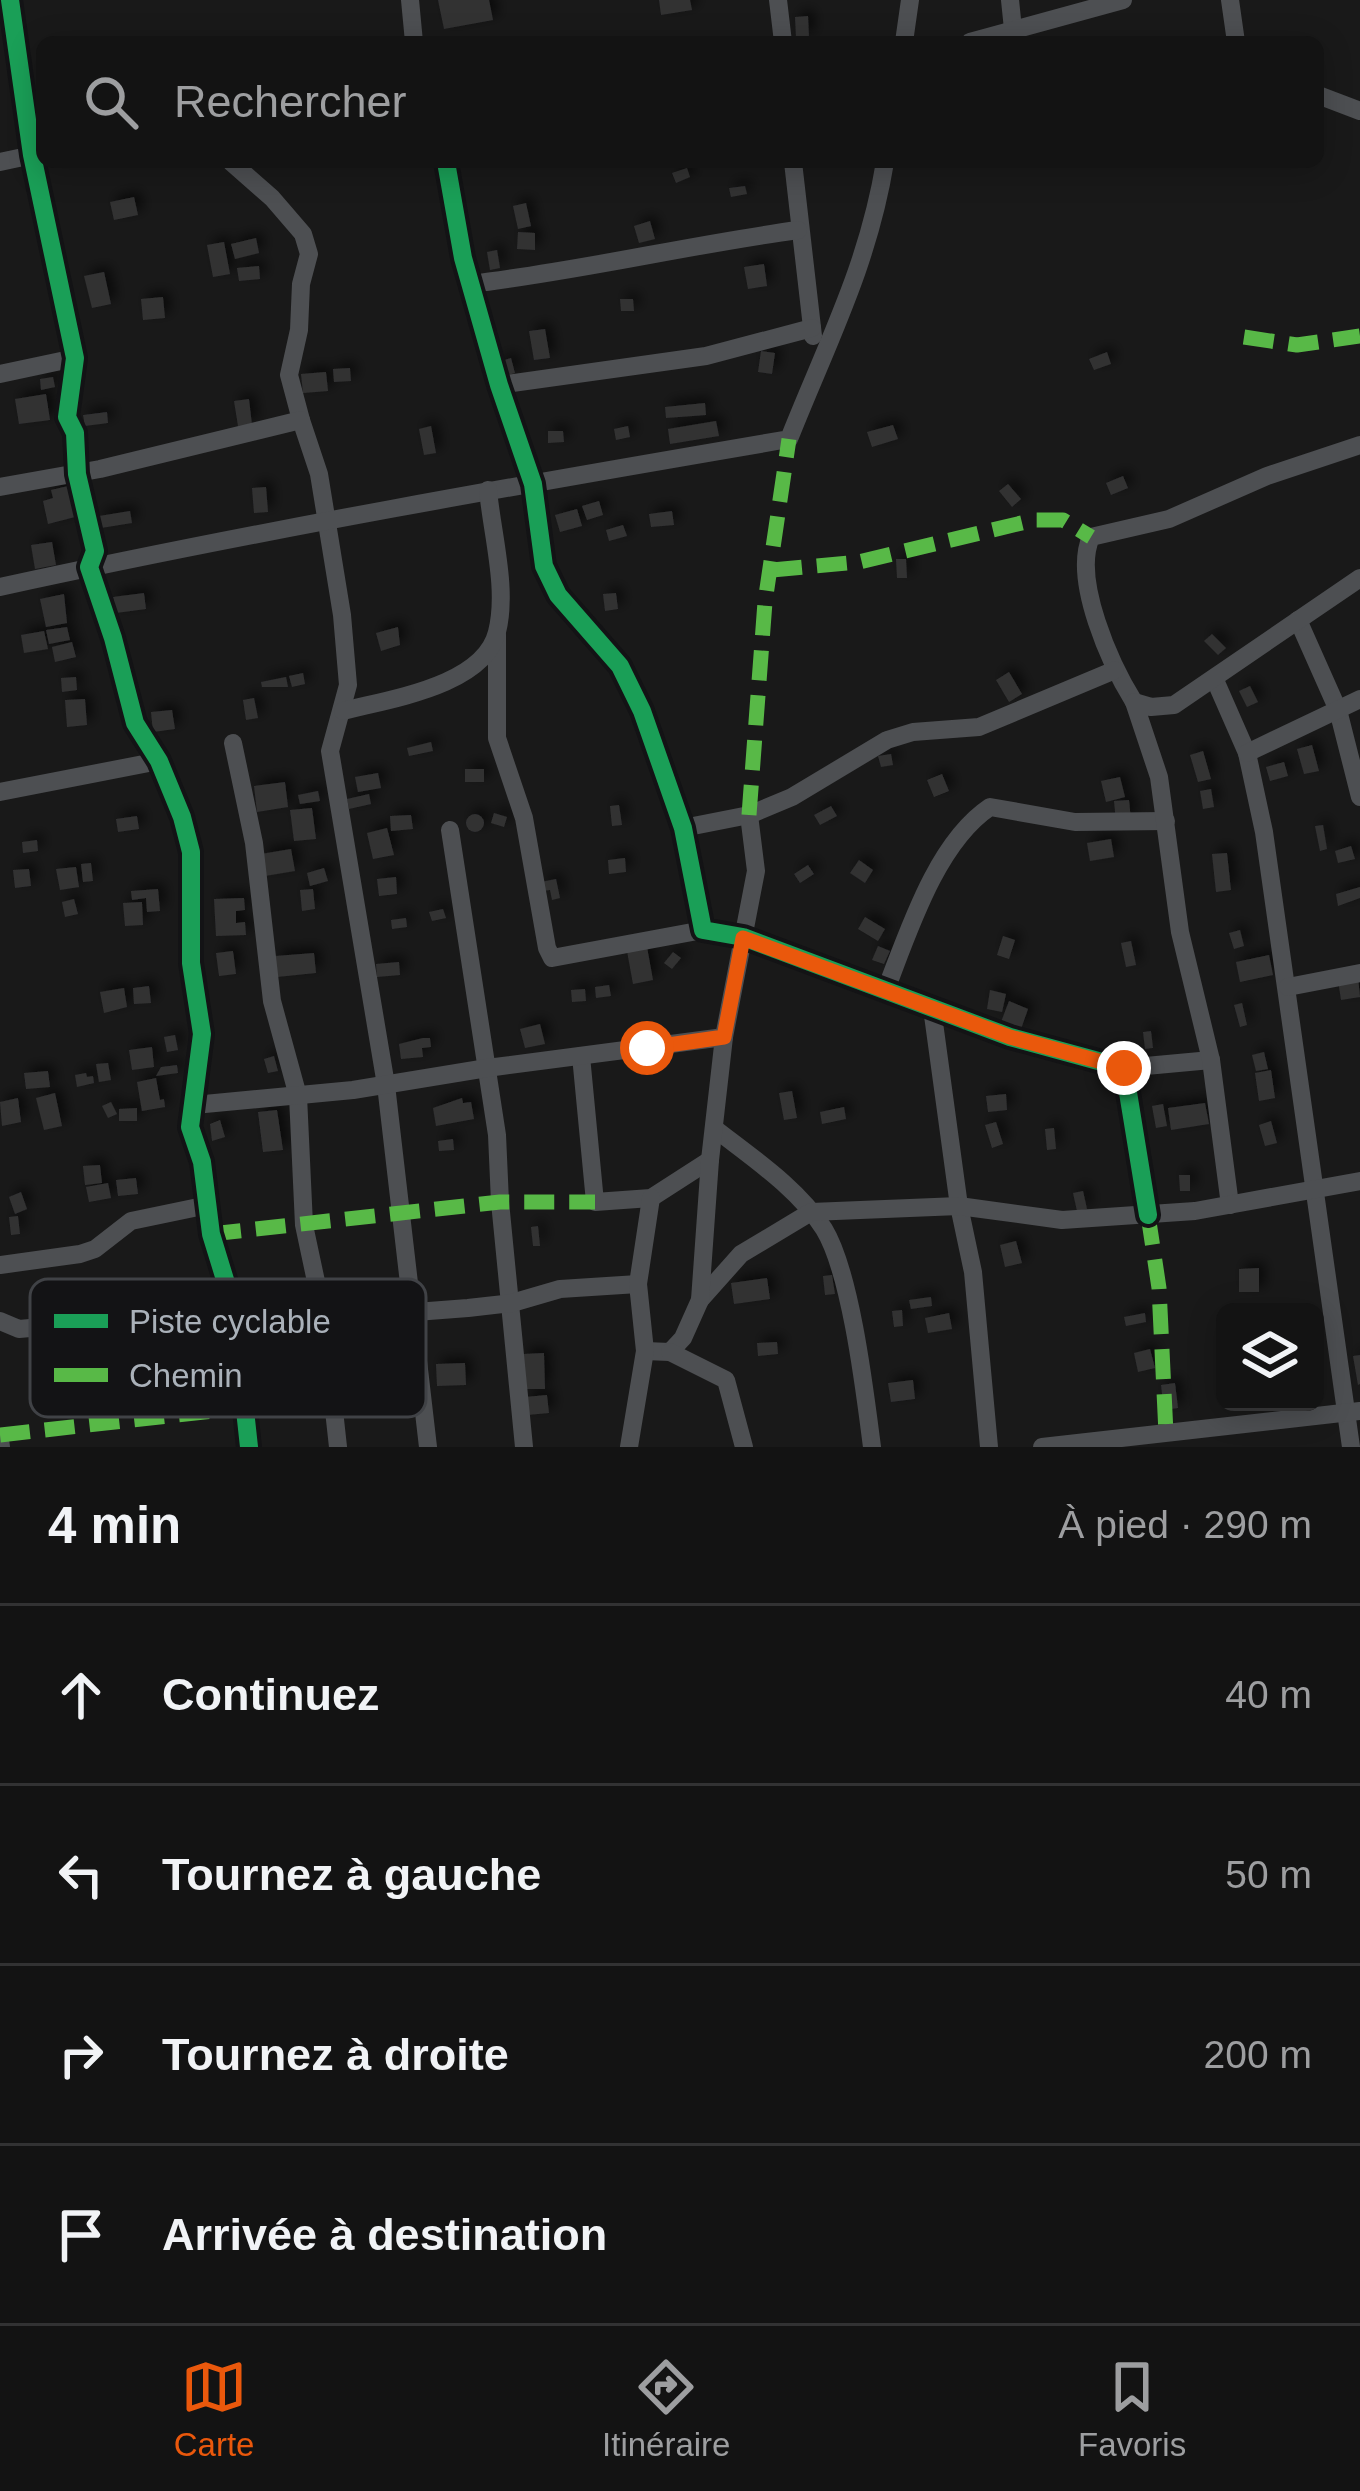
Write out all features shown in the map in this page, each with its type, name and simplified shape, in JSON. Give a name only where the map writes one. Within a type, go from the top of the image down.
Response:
[{"type":"street","points":[[10,0],[36,148]]},
{"type":"street","points":[[410,0],[413,36]]},
{"type":"street","points":[[778,0],[782,36]]},
{"type":"street","points":[[905,36],[914,0]]},
{"type":"street","points":[[1010,0],[1013,29]]},
{"type":"street","points":[[990,36],[1123,0]]},
{"type":"street","points":[[1231,0],[1235,36]]},
{"type":"street","points":[[1324,97],[1360,111]]},
{"type":"street","points":[[0,162],[36,154]]},
{"type":"street","points":[[40,168],[75,358],[67,417],[75,434],[77,474],[95,551],[89,566],[135,722],[160,761],[190,852],[191,963],[202,1034],[190,1127],[202,1162],[211,1234],[225,1279]]},
{"type":"street","points":[[238,168],[303,234],[309,254],[289,376],[319,474],[347,653],[344,711],[330,751],[386,1085],[409,1279]]},
{"type":"street","points":[[447,168],[470,284],[533,484],[544,566],[558,596],[620,666],[642,712],[682,828],[704,930]]},
{"type":"street","points":[[793,168],[818,364]]},
{"type":"street","points":[[0,587],[488,490],[789,439],[857,279],[884,168]]},
{"type":"street","points":[[470,284],[626,262],[798,230]]},
{"type":"street","points":[[499,385],[706,356],[812,328]]},
{"type":"street","points":[[0,374],[75,358]]},
{"type":"street","points":[[0,488],[301,420]]},
{"type":"street","points":[[1230,1205],[1211,1060],[1177,915],[1159,777],[1134,703],[1115,670],[1088,583],[1086,548],[1091,537],[1169,519],[1268,476],[1360,445]]},
{"type":"street","points":[[488,490],[499,594],[497,738],[524,818],[552,958],[704,930],[743,938],[1010,1037],[1124,1068],[1211,1060]]},
{"type":"street","points":[[1134,703],[1174,706],[1360,578]]},
{"type":"street","points":[[1298,620],[1338,710],[1360,796]]},
{"type":"street","points":[[344,711],[461,675],[485,656],[497,634]]},
{"type":"street","points":[[682,828],[749,815],[791,797],[887,740],[913,732],[979,727],[1115,670]]},
{"type":"street","points":[[1215,680],[1247,753],[1288,987],[1352,1412],[1351,1447]]},
{"type":"street","points":[[1247,753],[1360,699]]},
{"type":"street","points":[[233,743],[254,843],[272,1001],[298,1096],[304,1225],[315,1279]]},
{"type":"street","points":[[0,792],[160,761]]},
{"type":"street","points":[[885,992],[914,920],[960,832],[990,807],[1076,822],[1166,821]]},
{"type":"street","points":[[700,1300],[724,1037],[757,871],[749,815]]},
{"type":"street","points":[[450,830],[488,1068],[524,1447]]},
{"type":"street","points":[[1288,987],[1360,973]]},
{"type":"street","points":[[932,1008],[959,1206],[973,1272],[989,1447]]},
{"type":"street","points":[[194,1105],[386,1085],[724,1037]]},
{"type":"street","points":[[580,1056],[595,1202],[651,1198],[710,1160]]},
{"type":"street","points":[[1124,1068],[1148,1215]]},
{"type":"street","points":[[714,1127],[811,1212],[831,1245],[864,1387],[872,1447]]},
{"type":"street","points":[[670,1352],[700,1300],[741,1255],[811,1212],[959,1206],[1062,1220],[1230,1205],[1360,1181]]},
{"type":"street","points":[[629,1447],[645,1351],[638,1284],[651,1198]]},
{"type":"street","points":[[0,1265],[80,1254],[108,1241],[131,1221],[208,1205]]},
{"type":"street","points":[[426,1311],[512,1303],[560,1289],[638,1284]]},
{"type":"street","points":[[0,1344],[9,1325]]},
{"type":"street","points":[[645,1351],[670,1352],[726,1380],[744,1447]]},
{"type":"street","points":[[1042,1447],[1352,1412]]},
{"type":"street","points":[[246,1417],[249,1447]]},
{"type":"street","points":[[335,1417],[338,1447]]},
{"type":"street","points":[[425,1417],[428,1447]]},
{"type":"street","points":[[1233,1425],[1237,1447]]},
{"type":"building","points":[[438,0],[489,0],[493,20],[444,29]]},
{"type":"building","points":[[659,0],[690,0],[692,10],[661,15]]},
{"type":"building","points":[[808,16],[809,36],[796,36],[795,17]]},
{"type":"building","points":[[687,168],[690,177],[676,183],[672,173]]},
{"type":"building","points":[[745,186],[747,194],[731,197],[729,188]]},
{"type":"building","points":[[134,197],[138,215],[114,220],[110,202]]},
{"type":"building","points":[[526,203],[531,226],[518,229],[513,206]]},
{"type":"building","points":[[650,221],[655,239],[639,243],[634,226]]},
{"type":"building","points":[[518,232],[535,233],[535,250],[517,249]]},
{"type":"building","points":[[256,238],[259,253],[235,259],[231,244]]},
{"type":"building","points":[[224,242],[230,274],[213,277],[207,245]]},
{"type":"building","points":[[497,250],[500,268],[490,270],[487,252]]},
{"type":"building","points":[[764,264],[767,286],[748,289],[744,267]]},
{"type":"building","points":[[259,266],[260,279],[239,281],[237,268]]},
{"type":"building","points":[[104,272],[111,304],[92,308],[84,276]]},
{"type":"building","points":[[163,297],[165,318],[143,320],[141,299]]},
{"type":"building","points":[[620,299],[633,299],[634,311],[621,311]]},
{"type":"building","points":[[545,329],[550,358],[534,360],[529,331]]},
{"type":"building","points":[[761,351],[775,353],[772,374],[758,372]]},
{"type":"building","points":[[1107,352],[1111,364],[1094,370],[1089,359]]},
{"type":"building","points":[[511,358],[515,373],[502,377],[498,362]]},
{"type":"building","points":[[350,368],[351,381],[334,382],[333,369]]},
{"type":"building","points":[[326,372],[328,391],[303,393],[301,374]]},
{"type":"building","points":[[53,377],[55,387],[41,390],[40,379]]},
{"type":"building","points":[[46,394],[50,420],[19,424],[15,399]]},
{"type":"building","points":[[249,399],[252,425],[238,426],[234,401]]},
{"type":"building","points":[[705,403],[706,415],[666,418],[665,407]]},
{"type":"building","points":[[107,412],[108,423],[85,426],[83,415]]},
{"type":"building","points":[[716,421],[719,436],[670,444],[668,429]]},
{"type":"building","points":[[893,425],[898,439],[872,447],[867,432]]},
{"type":"building","points":[[431,426],[436,453],[424,455],[419,429]]},
{"type":"building","points":[[628,426],[630,437],[616,440],[614,429]]},
{"type":"building","points":[[548,431],[563,431],[564,442],[548,443]]},
{"type":"building","points":[[1123,476],[1128,488],[1111,495],[1106,483]]},
{"type":"building","points":[[1008,484],[1021,499],[1012,507],[999,491]]},
{"type":"building","points":[[68,486],[75,517],[48,524],[43,501],[53,498],[51,490]]},
{"type":"building","points":[[266,487],[268,512],[254,513],[252,488]]},
{"type":"building","points":[[599,501],[603,515],[587,520],[582,506]]},
{"type":"building","points":[[577,509],[582,526],[560,532],[555,515]]},
{"type":"building","points":[[130,511],[132,523],[101,528],[99,516]]},
{"type":"building","points":[[672,511],[674,525],[651,527],[649,514]]},
{"type":"building","points":[[623,525],[627,536],[609,541],[606,530]]},
{"type":"building","points":[[52,542],[56,565],[35,569],[31,545]]},
{"type":"building","points":[[896,559],[906,559],[907,578],[897,578]]},
{"type":"building","points":[[144,593],[146,609],[116,613],[113,597]]},
{"type":"building","points":[[616,593],[618,609],[605,611],[603,594]]},
{"type":"building","points":[[64,594],[67,623],[46,627],[40,599]]},
{"type":"building","points":[[67,627],[70,640],[49,644],[46,630]]},
{"type":"building","points":[[398,627],[400,645],[381,651],[376,633]]},
{"type":"building","points":[[44,631],[48,649],[24,653],[21,635]]},
{"type":"building","points":[[1212,634],[1226,648],[1218,655],[1204,641]]},
{"type":"building","points":[[72,642],[76,657],[55,662],[52,647]]},
{"type":"building","points":[[1009,672],[1022,694],[1009,702],[996,680]]},
{"type":"building","points":[[303,673],[305,684],[292,687],[289,676]]},
{"type":"building","points":[[76,677],[77,690],[62,692],[61,678]]},
{"type":"building","points":[[286,677],[288,687],[262,687],[261,682]]},
{"type":"building","points":[[1250,686],[1258,702],[1247,707],[1239,691]]},
{"type":"building","points":[[254,698],[258,718],[246,720],[243,700]]},
{"type":"building","points":[[85,699],[87,725],[67,727],[65,700]]},
{"type":"building","points":[[172,710],[175,729],[153,732],[151,712]]},
{"type":"building","points":[[431,742],[433,751],[409,756],[407,748]]},
{"type":"building","points":[[1312,745],[1319,771],[1304,774],[1297,749]]},
{"type":"building","points":[[1203,751],[1211,779],[1198,782],[1190,755]]},
{"type":"building","points":[[891,754],[893,765],[881,767],[878,756]]},
{"type":"building","points":[[1284,762],[1288,776],[1270,781],[1266,767]]},
{"type":"building","points":[[465,769],[484,769],[484,782],[465,782]]},
{"type":"building","points":[[378,773],[381,788],[358,792],[355,777]]},
{"type":"building","points":[[942,774],[949,791],[934,797],[927,780]]},
{"type":"building","points":[[1120,777],[1125,797],[1106,802],[1101,781]]},
{"type":"building","points":[[285,782],[288,807],[257,812],[254,786]]},
{"type":"building","points":[[1211,789],[1214,807],[1203,809],[1200,791]]},
{"type":"building","points":[[318,791],[320,801],[300,804],[298,795]]},
{"type":"building","points":[[369,794],[371,804],[349,809],[347,799]]},
{"type":"building","points":[[1129,800],[1131,820],[1116,822],[1114,801]]},
{"type":"building","points":[[619,805],[622,825],[612,826],[610,806]]},
{"type":"building","points":[[831,806],[837,816],[820,825],[814,815]]},
{"type":"building","points":[[312,808],[316,839],[294,841],[290,810]]},
{"type":"building","points":[[494,813],[507,817],[504,827],[491,823]]},
{"type":"building","points":[[475,814],[484,823],[475,832],[466,823]]},
{"type":"building","points":[[411,815],[413,829],[391,831],[390,816]]},
{"type":"building","points":[[137,816],[139,829],[118,832],[116,819]]},
{"type":"building","points":[[1323,825],[1327,849],[1320,851],[1315,826]]},
{"type":"building","points":[[387,828],[394,855],[373,859],[367,833]]},
{"type":"building","points":[[1111,839],[1114,857],[1090,861],[1087,843]]},
{"type":"building","points":[[37,840],[38,851],[23,853],[22,842]]},
{"type":"building","points":[[1351,846],[1355,859],[1338,863],[1335,851]]},
{"type":"building","points":[[291,849],[295,871],[265,876],[261,854]]},
{"type":"building","points":[[1227,853],[1231,890],[1216,892],[1212,854]]},
{"type":"building","points":[[625,858],[626,872],[609,874],[608,860]]},
{"type":"building","points":[[859,860],[873,870],[865,883],[850,873]]},
{"type":"building","points":[[91,863],[93,881],[83,882],[81,864]]},
{"type":"building","points":[[808,865],[814,874],[800,883],[794,874]]},
{"type":"building","points":[[76,867],[79,887],[60,890],[56,869]]},
{"type":"building","points":[[324,868],[328,881],[310,886],[307,873]]},
{"type":"building","points":[[29,869],[31,886],[15,888],[13,870]]},
{"type":"building","points":[[396,877],[397,894],[379,896],[377,879]]},
{"type":"building","points":[[556,879],[560,898],[552,900],[541,882]]},
{"type":"building","points":[[1360,887],[1360,898],[1338,906],[1336,894]]},
{"type":"building","points":[[158,889],[160,911],[147,912],[146,898],[132,900],[131,891]]},
{"type":"building","points":[[313,889],[315,909],[302,911],[300,890]]},
{"type":"building","points":[[244,898],[245,910],[236,911],[236,923],[245,922],[246,935],[216,936],[214,899]]},
{"type":"building","points":[[74,899],[78,914],[65,917],[62,902]]},
{"type":"building","points":[[142,902],[143,925],[125,926],[123,903]]},
{"type":"building","points":[[443,909],[446,918],[432,921],[429,912]]},
{"type":"building","points":[[865,917],[885,929],[878,941],[858,929]]},
{"type":"building","points":[[406,918],[407,927],[392,929],[391,920]]},
{"type":"building","points":[[1240,930],[1244,946],[1234,949],[1229,933]]},
{"type":"building","points":[[1003,936],[1015,940],[1009,959],[997,955]]},
{"type":"building","points":[[1131,941],[1136,965],[1126,967],[1121,943]]},
{"type":"building","points":[[878,946],[890,951],[884,964],[872,960]]},
{"type":"building","points":[[647,947],[653,980],[633,984],[627,951]]},
{"type":"building","points":[[233,951],[236,974],[219,976],[216,953]]},
{"type":"building","points":[[673,952],[681,958],[672,969],[664,963]]},
{"type":"building","points":[[314,953],[316,973],[277,977],[275,956]]},
{"type":"building","points":[[1269,955],[1273,975],[1240,982],[1236,962]]},
{"type":"building","points":[[399,962],[400,975],[377,977],[376,964]]},
{"type":"building","points":[[1358,977],[1360,997],[1341,1000],[1338,980]]},
{"type":"building","points":[[609,985],[611,996],[596,998],[595,987]]},
{"type":"building","points":[[149,986],[151,1003],[134,1004],[133,988]]},
{"type":"building","points":[[124,988],[127,1007],[104,1013],[100,992]]},
{"type":"building","points":[[585,989],[586,1001],[572,1002],[571,990]]},
{"type":"building","points":[[990,990],[1006,994],[1002,1012],[987,1009]]},
{"type":"building","points":[[1009,1001],[1028,1009],[1021,1029],[1001,1022]]},
{"type":"building","points":[[1242,1003],[1247,1025],[1240,1027],[1234,1005]]},
{"type":"building","points":[[540,1024],[545,1044],[525,1048],[520,1029]]},
{"type":"building","points":[[1151,1031],[1153,1048],[1145,1049],[1143,1032]]},
{"type":"building","points":[[175,1035],[178,1050],[167,1052],[164,1037]]},
{"type":"building","points":[[430,1038],[431,1047],[422,1048],[423,1057],[401,1059],[399,1044]]},
{"type":"building","points":[[152,1047],[154,1067],[132,1070],[129,1050]]},
{"type":"building","points":[[1264,1052],[1268,1069],[1256,1071],[1252,1055]]},
{"type":"building","points":[[274,1056],[278,1071],[268,1073],[264,1059]]},
{"type":"building","points":[[108,1063],[111,1080],[99,1082],[96,1064]]},
{"type":"building","points":[[177,1065],[178,1073],[156,1076],[161,1067]]},
{"type":"building","points":[[1271,1070],[1275,1098],[1259,1101],[1255,1073]]},
{"type":"building","points":[[48,1071],[50,1087],[26,1089],[24,1073]]},
{"type":"building","points":[[86,1073],[94,1083],[77,1087],[75,1075]]},
{"type":"building","points":[[156,1078],[165,1107],[142,1111],[137,1082]]},
{"type":"building","points":[[792,1091],[797,1118],[784,1120],[779,1093]]},
{"type":"building","points":[[55,1093],[62,1126],[44,1130],[36,1098]]},
{"type":"building","points":[[1006,1094],[1007,1110],[988,1112],[986,1096]]},
{"type":"building","points":[[18,1098],[21,1122],[2,1126],[0,1102]]},
{"type":"building","points":[[462,1098],[463,1103],[471,1102],[474,1119],[436,1126],[433,1108]]},
{"type":"building","points":[[111,1102],[117,1114],[108,1118],[102,1106]]},
{"type":"building","points":[[1205,1103],[1209,1124],[1171,1130],[1168,1108]]},
{"type":"building","points":[[1163,1104],[1167,1126],[1156,1128],[1152,1106]]},
{"type":"building","points":[[844,1107],[846,1119],[822,1124],[820,1112]]},
{"type":"building","points":[[137,1108],[137,1121],[119,1121],[119,1109]]},
{"type":"building","points":[[277,1110],[283,1150],[263,1152],[258,1112]]},
{"type":"building","points":[[220,1120],[225,1137],[212,1141],[210,1124]]},
{"type":"building","points":[[1271,1121],[1277,1143],[1265,1146],[1259,1125]]},
{"type":"building","points":[[996,1122],[1003,1144],[992,1148],[985,1125]]},
{"type":"building","points":[[1054,1128],[1056,1149],[1047,1150],[1045,1129]]},
{"type":"building","points":[[453,1139],[454,1150],[439,1151],[438,1141]]},
{"type":"building","points":[[100,1165],[102,1183],[85,1185],[83,1166]]},
{"type":"building","points":[[1179,1175],[1190,1175],[1190,1191],[1180,1191]]},
{"type":"building","points":[[136,1178],[138,1194],[118,1196],[116,1180]]},
{"type":"building","points":[[108,1183],[111,1198],[89,1202],[86,1187]]},
{"type":"building","points":[[1083,1191],[1087,1209],[1077,1211],[1073,1193]]},
{"type":"building","points":[[21,1192],[27,1209],[15,1214],[9,1197]]},
{"type":"building","points":[[18,1216],[20,1234],[11,1235],[9,1217]]},
{"type":"building","points":[[538,1226],[540,1246],[533,1246],[531,1227]]},
{"type":"building","points":[[1016,1241],[1022,1263],[1005,1267],[1000,1245]]},
{"type":"building","points":[[1259,1268],[1259,1292],[1239,1292],[1239,1269]]},
{"type":"building","points":[[832,1275],[835,1294],[825,1295],[823,1276]]},
{"type":"building","points":[[767,1278],[770,1299],[734,1304],[731,1283]]},
{"type":"building","points":[[931,1297],[932,1306],[911,1309],[909,1300]]},
{"type":"building","points":[[902,1310],[903,1326],[894,1327],[892,1311]]},
{"type":"building","points":[[949,1313],[952,1329],[928,1333],[925,1318]]},
{"type":"building","points":[[1145,1313],[1146,1322],[1126,1326],[1124,1317]]},
{"type":"building","points":[[777,1342],[778,1354],[758,1356],[757,1343]]},
{"type":"building","points":[[1150,1349],[1155,1368],[1138,1372],[1134,1353]]},
{"type":"building","points":[[544,1353],[545,1389],[524,1389],[523,1354]]},
{"type":"building","points":[[1360,1355],[1360,1384],[1358,1385],[1353,1356]]},
{"type":"building","points":[[465,1363],[466,1385],[437,1386],[436,1364]]},
{"type":"building","points":[[913,1380],[915,1399],[891,1402],[888,1383]]},
{"type":"building","points":[[1175,1383],[1178,1408],[1164,1410],[1161,1385]]},
{"type":"building","points":[[547,1395],[549,1413],[527,1415],[525,1397]]},
{"type":"marked path","points":[[1244,337],[1297,345],[1360,336]]},
{"type":"marked path","points":[[749,815],[765,602],[789,439]]},
{"type":"marked path","points":[[772,570],[859,562],[1034,520],[1063,520],[1091,537]]},
{"type":"marked path","points":[[211,1234],[500,1202],[595,1202]]},
{"type":"marked path","points":[[1148,1215],[1159,1288],[1166,1433]]},
{"type":"marked path","points":[[0,1435],[159,1417]]},
{"type":"cycle path","points":[[10,0],[32,155],[75,358],[67,417],[75,433],[77,474],[95,551],[89,567],[135,723],[159,761],[191,852],[191,963],[202,1034],[190,1127],[202,1162],[211,1234],[225,1279]]},
{"type":"cycle path","points":[[447,168],[463,258],[533,484],[544,566],[558,595],[620,666],[642,711],[683,828],[703,930],[743,937],[1010,1037],[1124,1068],[1148,1215]]},
{"type":"cycle path","points":[[246,1417],[249,1447]]},
{"type":"route","points":[[647,1048],[724,1037],[743,938],[1010,1037],[1124,1068]]}]
